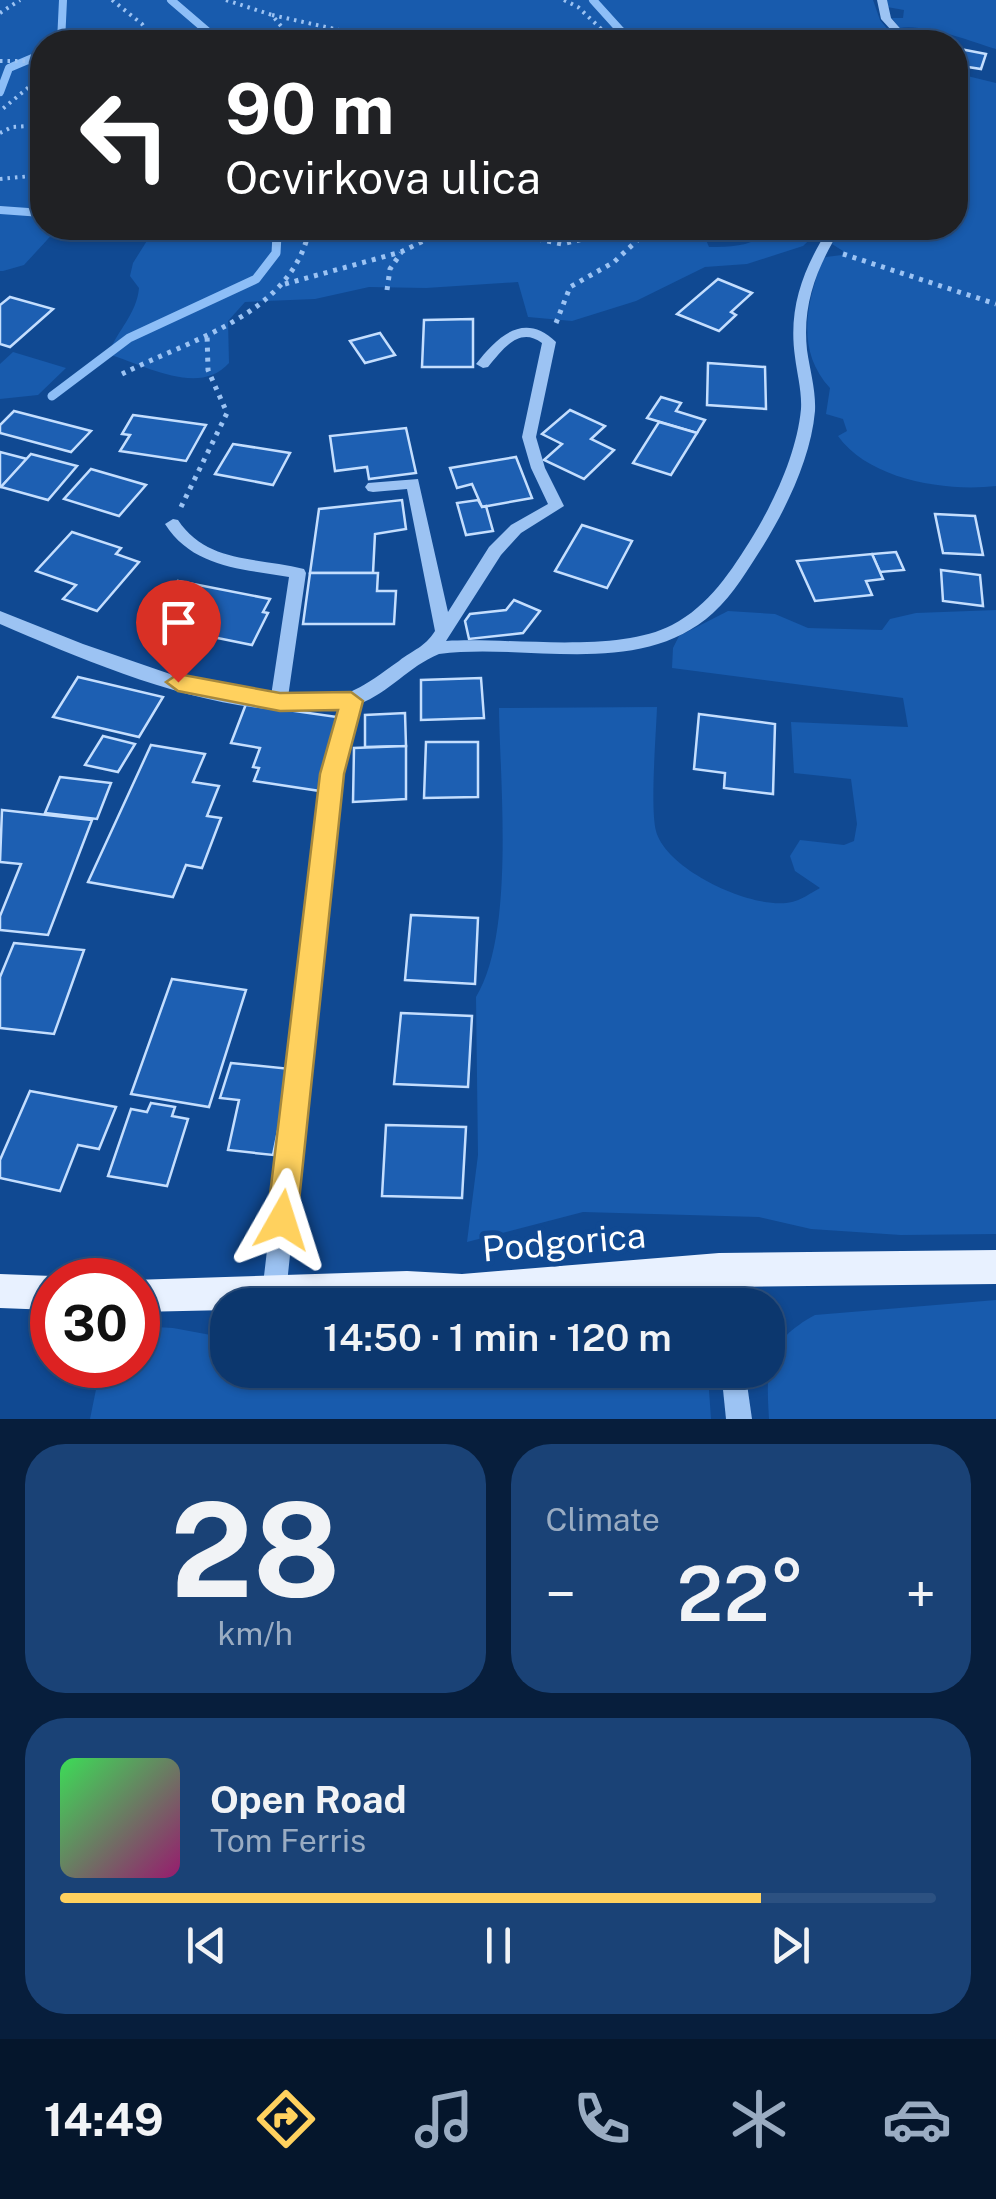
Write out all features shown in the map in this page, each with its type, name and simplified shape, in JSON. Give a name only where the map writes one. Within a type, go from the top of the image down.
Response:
[{"type":"main road","name":"Podgorica","points":[[499,1288],[719,1270],[996,1267]]},
{"type":"main road","points":[[0,1291],[30,1292]]},
{"type":"main road","name":"Podgorica","points":[[160,1295],[210,1294]]},
{"type":"street","points":[[882,0],[886,19],[896,30]]},
{"type":"street","points":[[432,650],[627,647],[668,635],[714,603],[762,533],[801,441],[808,407],[798,336],[799,299],[807,273],[827,240]]},
{"type":"street","points":[[0,618],[78,651],[178,682],[280,702],[351,701],[432,650],[495,551],[516,529],[556,506],[538,468],[530,437],[549,342],[541,334],[516,332],[505,337],[483,364]]},
{"type":"street","points":[[373,487],[413,482],[444,632]]},
{"type":"street","points":[[173,524],[179,537],[204,554],[298,573],[280,702]]},
{"type":"street","points":[[275,1288],[332,774],[351,701]]},
{"type":"street","points":[[719,1270],[722,1288]]},
{"type":"street","points":[[735,1388],[740,1419]]},
{"type":"path","points":[[1,0],[7,9]]},
{"type":"path","points":[[0,13],[20,0]]},
{"type":"path","points":[[112,0],[146,30]]},
{"type":"path","points":[[226,0],[339,30]]},
{"type":"path","points":[[564,0],[603,30]]},
{"type":"path","points":[[272,15],[281,30]]},
{"type":"path","points":[[0,61],[30,64]]},
{"type":"path","points":[[0,111],[30,86]]},
{"type":"path","points":[[0,133],[30,125]]},
{"type":"path","points":[[0,179],[30,176]]},
{"type":"path","points":[[122,374],[160,352],[243,316],[285,284],[308,248],[309,240]]},
{"type":"path","points":[[285,284],[402,252],[426,240]]},
{"type":"path","points":[[526,240],[556,246],[593,240]]},
{"type":"path","points":[[549,342],[570,287],[611,266],[640,240]]},
{"type":"path","points":[[822,247],[996,304]]},
{"type":"path","points":[[387,290],[390,270],[402,252]]},
{"type":"path","points":[[173,524],[227,413],[208,370],[207,332]]},
{"type":"shaded area","points":[[0,0],[873,0],[888,30],[30,30],[30,240],[47,240],[24,265],[0,271]]},
{"type":"shaded area","points":[[886,0],[996,0],[996,49],[968,40],[968,30],[899,28],[892,18],[903,18],[904,10],[887,7]]},
{"type":"shaded area","points":[[968,76],[996,83],[996,486],[955,487],[910,480],[869,463],[838,436],[847,431],[843,419],[826,414],[830,388],[812,359],[807,327],[822,261],[842,255],[843,251],[832,244],[834,240],[968,240]]},
{"type":"shaded area","points":[[147,240],[706,240],[709,247],[727,247],[756,240],[809,240],[803,246],[747,264],[705,267],[636,301],[572,321],[528,317],[518,282],[369,287],[315,299],[245,302],[228,321],[229,363],[217,373],[187,378],[108,354],[138,297],[139,288],[130,276]]},
{"type":"shaded area","points":[[13,352],[66,368],[38,395],[0,399],[0,364]]},
{"type":"shaded area","points":[[996,610],[996,1234],[901,1235],[811,1229],[759,1217],[583,1212],[467,1242],[478,1155],[476,997],[488,969],[501,898],[499,708],[657,707],[653,806],[656,831],[663,846],[693,873],[735,894],[776,903],[792,902],[820,888],[795,871],[790,856],[800,840],[844,845],[854,841],[857,824],[851,779],[794,773],[791,722],[908,727],[903,698],[672,668],[673,648],[679,636],[728,611],[775,614],[808,628],[882,630],[890,619],[916,613]]},
{"type":"shaded area","points":[[996,1300],[996,1419],[769,1419],[768,1388],[785,1388],[785,1336],[815,1315]]},
{"type":"shaded area","points":[[160,1327],[210,1335],[210,1388],[708,1388],[711,1419],[90,1419],[96,1388],[160,1388]]},
{"type":"building","points":[[968,51],[986,54],[981,69],[968,67]]},
{"type":"building","points":[[718,279],[752,293],[731,312],[736,315],[719,331],[677,314]]},
{"type":"building","points":[[10,297],[53,309],[10,347],[0,344],[0,305]]},
{"type":"building","points":[[473,319],[473,367],[422,367],[424,320]]},
{"type":"building","points":[[380,333],[395,355],[365,363],[350,341]]},
{"type":"building","points":[[708,363],[765,367],[766,409],[707,405]]},
{"type":"building","points":[[661,397],[681,403],[676,411],[705,420],[697,433],[647,418]]},
{"type":"building","points":[[570,410],[605,426],[591,439],[614,450],[584,479],[544,460],[562,444],[542,434]]},
{"type":"building","points":[[14,411],[91,431],[71,452],[0,433],[0,425]]},
{"type":"building","points":[[133,415],[206,425],[186,461],[120,451],[130,435],[122,434]]},
{"type":"building","points":[[659,422],[697,433],[671,475],[633,463]]},
{"type":"building","points":[[406,428],[416,473],[369,479],[367,467],[335,471],[330,436]]},
{"type":"building","points":[[233,444],[290,453],[273,485],[215,474]]},
{"type":"building","points":[[0,452],[27,459],[1,487],[0,487]]},
{"type":"building","points":[[31,454],[77,466],[48,500],[1,487]]},
{"type":"building","points":[[516,457],[532,498],[482,507],[472,484],[457,488],[450,468]]},
{"type":"building","points":[[91,469],[146,485],[119,516],[64,499]]},
{"type":"building","points":[[402,500],[406,529],[375,534],[373,573],[310,573],[319,509]]},
{"type":"building","points":[[478,500],[482,507],[486,506],[493,531],[466,535],[457,503]]},
{"type":"building","points":[[935,514],[975,516],[983,555],[943,553]]},
{"type":"building","points":[[582,525],[632,541],[607,588],[555,571]]},
{"type":"building","points":[[72,532],[121,548],[116,554],[139,562],[97,611],[63,599],[76,585],[36,571]]},
{"type":"building","points":[[896,552],[904,570],[880,572],[872,554]]},
{"type":"building","points":[[872,554],[883,579],[866,581],[872,595],[815,601],[797,561]]},
{"type":"building","points":[[941,570],[980,575],[983,606],[943,601]]},
{"type":"building","points":[[310,573],[378,573],[377,591],[396,591],[394,624],[303,624]]},
{"type":"building","points":[[178,581],[270,599],[263,612],[268,613],[252,645],[173,629],[184,611],[163,607]]},
{"type":"building","points":[[514,600],[540,611],[523,633],[469,639],[465,621],[470,614],[506,610]]},
{"type":"building","points":[[78,677],[163,697],[139,737],[53,717]]},
{"type":"building","points":[[481,678],[484,718],[421,720],[421,680]]},
{"type":"building","points":[[246,704],[344,718],[320,791],[254,781],[259,768],[253,767],[260,748],[231,743]]},
{"type":"building","points":[[405,713],[406,746],[365,747],[365,715]]},
{"type":"building","points":[[699,714],[775,724],[773,794],[724,788],[725,773],[694,769]]},
{"type":"building","points":[[103,736],[135,744],[118,772],[85,765]]},
{"type":"building","points":[[426,742],[478,742],[478,797],[424,798]]},
{"type":"building","points":[[151,745],[205,754],[193,782],[219,786],[207,816],[221,818],[202,868],[186,865],[173,897],[88,882]]},
{"type":"building","points":[[406,746],[406,799],[353,802],[354,748]]},
{"type":"building","points":[[60,777],[111,783],[97,819],[45,813]]},
{"type":"building","points":[[2,810],[92,820],[48,935],[0,930],[0,916],[21,864],[0,862]]},
{"type":"building","points":[[411,915],[478,918],[475,984],[405,980]]},
{"type":"building","points":[[14,943],[84,950],[54,1034],[0,1028],[0,977]]},
{"type":"building","points":[[172,979],[246,990],[209,1107],[131,1094]]},
{"type":"building","points":[[401,1013],[472,1016],[468,1087],[394,1084]]},
{"type":"building","points":[[231,1063],[291,1069],[273,1155],[228,1150],[239,1100],[220,1098]]},
{"type":"building","points":[[30,1091],[116,1107],[99,1149],[78,1145],[60,1191],[0,1178],[0,1160]]},
{"type":"building","points":[[151,1103],[175,1107],[172,1116],[188,1119],[167,1186],[108,1176],[131,1109],[147,1112]]},
{"type":"building","points":[[386,1125],[466,1127],[462,1198],[382,1196]]},
{"type":"waterway","points":[[62,30],[63,0]]},
{"type":"waterway","points":[[171,0],[206,30]]},
{"type":"waterway","points":[[593,0],[620,30]]},
{"type":"waterway","points":[[0,92],[9,68],[30,59]]},
{"type":"waterway","points":[[0,210],[30,212]]},
{"type":"waterway","points":[[52,396],[129,338],[256,279],[276,253],[277,240]]},
{"type":"route","points":[[178,682],[280,702],[351,701],[332,774],[282,1220]]}]
